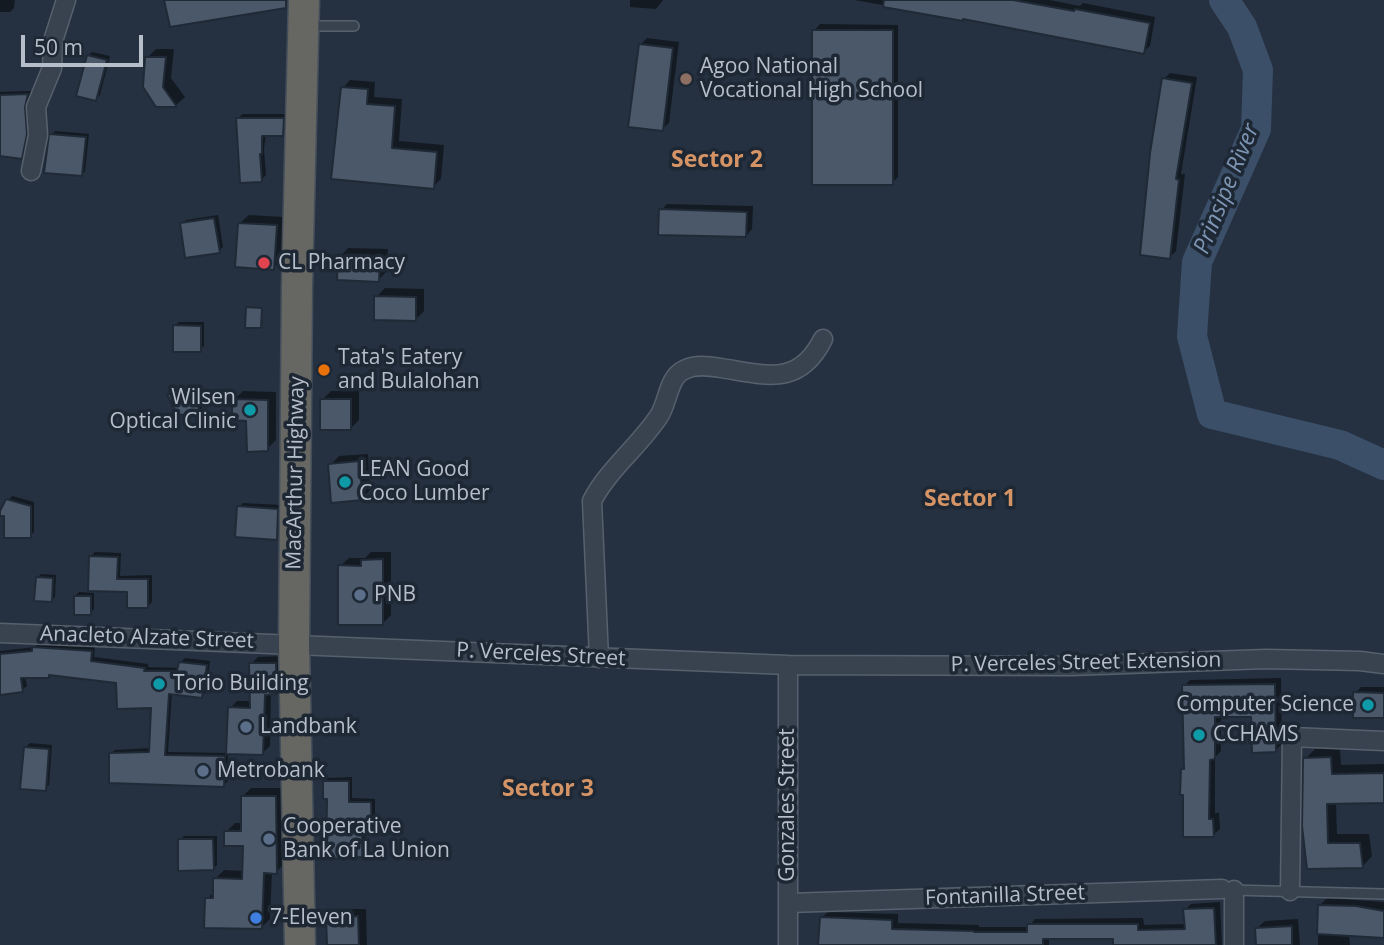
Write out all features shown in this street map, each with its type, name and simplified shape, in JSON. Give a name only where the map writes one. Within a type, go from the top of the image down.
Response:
[{"type":"highway","name":"MacArthur Highway","points":[[300,945],[294,643],[303,13]]},
{"type":"street","points":[[31,172],[38,135],[36,107],[52,68],[53,41],[66,0]]},
{"type":"street","points":[[599,658],[593,500],[598,488],[631,453],[661,414],[676,375],[685,369],[705,366],[785,375],[815,356],[823,339]]},
{"type":"street","name":"Anacleto Alzate Street","points":[[0,633],[294,643]]},
{"type":"street","name":"P. Verceles Street","points":[[294,643],[788,664]]},
{"type":"street","name":"P. Verceles Street Extension","points":[[788,664],[1071,666],[1266,659],[1384,664]]},
{"type":"street","name":"Gonzales Street","points":[[788,664],[788,945]]},
{"type":"street","points":[[1290,891],[1292,737],[1384,741]]},
{"type":"street","points":[[1228,890],[1234,945]]},
{"type":"street","name":"Fontanilla Street","points":[[788,903],[1228,890]]},
{"type":"lane","points":[[303,13],[354,26]]},
{"type":"lane","points":[[1228,890],[1384,894]]},
{"type":"building","points":[[164,0],[286,0],[286,8],[170,27]]},
{"type":"building","points":[[884,0],[1013,0],[1150,23],[1144,54],[963,19],[883,7]]},
{"type":"building","points":[[812,30],[893,30],[893,185],[812,185]]},
{"type":"building","points":[[639,44],[673,48],[663,131],[628,127]]},
{"type":"building","points":[[87,55],[107,60],[96,101],[76,96]]},
{"type":"building","points":[[145,57],[166,57],[163,87],[177,107],[156,107],[143,87]]},
{"type":"building","points":[[1162,78],[1192,83],[1176,179],[1179,180],[1170,259],[1140,255],[1150,153]]},
{"type":"building","points":[[341,87],[368,89],[367,104],[395,106],[392,148],[437,152],[434,189],[331,179]]},
{"type":"building","points":[[28,94],[25,107],[27,134],[22,159],[0,156],[0,95]]},
{"type":"building","points":[[236,118],[284,118],[283,136],[262,136],[262,182],[240,183]]},
{"type":"building","points":[[49,134],[86,137],[82,176],[44,173]]},
{"type":"building","points":[[659,209],[747,212],[746,237],[658,235]]},
{"type":"building","points":[[214,218],[220,253],[185,258],[180,223]]},
{"type":"building","points":[[238,223],[277,225],[274,270],[235,267]]},
{"type":"building","points":[[338,256],[380,257],[379,282],[337,280]]},
{"type":"building","points":[[374,296],[416,297],[416,321],[374,320]]},
{"type":"building","points":[[246,307],[262,308],[261,328],[245,328]]},
{"type":"building","points":[[173,325],[201,326],[201,352],[173,352]]},
{"type":"building","points":[[167,394],[198,394],[199,414],[177,415]]},
{"type":"building","points":[[232,399],[268,400],[268,451],[247,452],[246,421],[232,420]]},
{"type":"building","points":[[320,399],[351,399],[351,430],[320,430]]},
{"type":"building","name":"LEAN Good Coco Lumber","points":[[359,461],[363,500],[331,503],[328,464]]},
{"type":"building","points":[[6,499],[31,506],[31,538],[4,538],[4,516],[0,516],[0,511]]},
{"type":"building","points":[[237,506],[278,509],[277,540],[235,537]]},
{"type":"building","points":[[89,556],[118,557],[117,579],[148,579],[148,608],[127,608],[127,592],[88,591]]},
{"type":"building","name":"PNB","points":[[383,559],[383,625],[338,625],[338,565],[361,566],[361,560]]},
{"type":"building","points":[[36,577],[53,578],[52,602],[34,601]]},
{"type":"building","points":[[74,596],[91,596],[91,615],[74,615]]},
{"type":"building","points":[[32,647],[92,651],[91,661],[145,668],[144,671],[177,671],[179,662],[207,665],[202,698],[169,694],[165,755],[225,756],[224,787],[109,783],[109,753],[149,752],[151,708],[117,709],[116,683],[49,675],[49,678],[21,678],[23,692],[0,695],[0,654],[32,651]]},
{"type":"building","name":"Landbank","points":[[249,663],[276,663],[277,694],[265,695],[263,755],[226,754],[228,707],[250,708]]},
{"type":"building","name":"CCHAMS","points":[[1275,684],[1276,752],[1252,753],[1251,717],[1215,717],[1215,759],[1210,760],[1209,819],[1213,819],[1214,837],[1183,837],[1183,795],[1180,795],[1181,769],[1184,769],[1182,685]]},
{"type":"building","name":"Computer Science","points":[[1353,692],[1384,693],[1384,718],[1353,718]]},
{"type":"building","points":[[24,747],[49,749],[46,791],[20,789]]},
{"type":"building","points":[[1331,757],[1332,774],[1384,773],[1384,803],[1327,804],[1328,843],[1360,843],[1363,868],[1307,869],[1302,826],[1303,758]]},
{"type":"building","points":[[323,781],[349,781],[349,802],[371,802],[372,834],[362,834],[363,857],[326,859],[327,799],[323,799]]},
{"type":"building","points":[[241,796],[276,796],[277,874],[264,873],[262,929],[204,928],[205,898],[213,898],[213,878],[242,879],[243,846],[224,846],[224,831],[241,831]]},
{"type":"building","points":[[178,839],[213,839],[214,870],[178,871]]},
{"type":"building","points":[[1318,905],[1356,906],[1384,911],[1384,938],[1317,934]]},
{"type":"building","points":[[1214,908],[1216,945],[1113,945],[1113,939],[1043,939],[1043,945],[818,945],[820,917],[892,920],[892,929],[974,932],[1027,932],[1027,924],[1138,924],[1138,930],[1185,929],[1183,909]]},
{"type":"building","points":[[358,916],[359,945],[327,945],[326,917]]},
{"type":"building","points":[[1292,926],[1292,945],[1256,945],[1255,928]]},
{"type":"waterway","name":"Prinsipe River","points":[[1224,0],[1242,27],[1258,70],[1256,129],[1197,262],[1192,336],[1212,414],[1340,445],[1384,465]]},
{"type":"place","name":"Agoo National Vocational High School","points":[[686,79]]},
{"type":"place","name":"CL Pharmacy","points":[[264,263]]},
{"type":"place","name":"Tata's Eatery and Bulalohan","points":[[324,370]]},
{"type":"place","name":"Wilsen Optical Clinic","points":[[250,410]]},
{"type":"place","name":"LEAN Good Coco Lumber","points":[[345,482]]},
{"type":"place","name":"PNB","points":[[360,595]]},
{"type":"place","name":"Torio Building","points":[[159,684]]},
{"type":"place","name":"Computer Science","points":[[1368,705]]},
{"type":"place","name":"Landbank","points":[[246,727]]},
{"type":"place","name":"CCHAMS","points":[[1199,735]]},
{"type":"place","name":"Metrobank","points":[[203,771]]},
{"type":"place","name":"Cooperative Bank of La Union","points":[[269,839]]},
{"type":"place","name":"7-Eleven","points":[[256,918]]},
{"type":"district","name":"Sector 2","points":[[717,160]]},
{"type":"district","name":"Sector 1","points":[[970,499]]},
{"type":"district","name":"Sector 3","points":[[548,789]]}]
